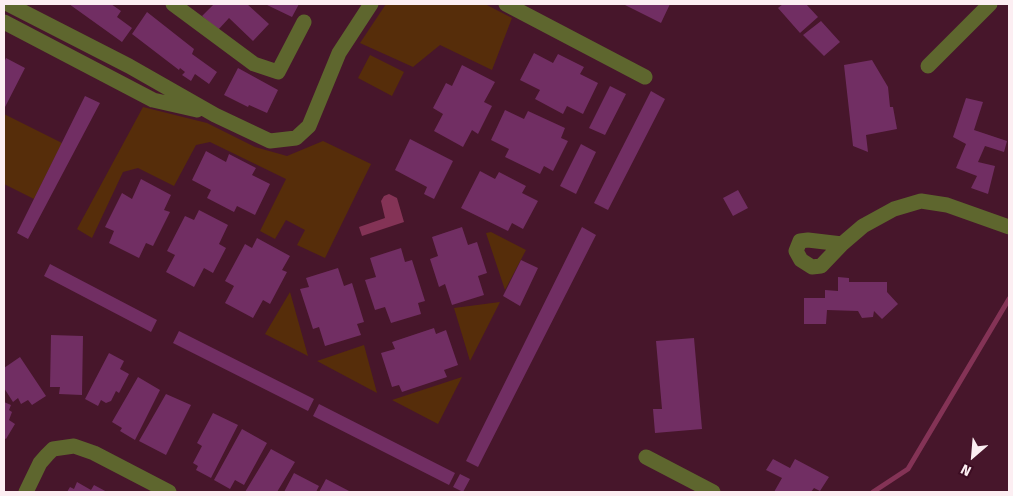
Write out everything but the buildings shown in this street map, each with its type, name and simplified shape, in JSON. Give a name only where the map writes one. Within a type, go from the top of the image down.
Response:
[{"type":"street","points":[[8,4],[129,66],[215,115],[270,141],[296,138],[309,126],[339,53],[371,4]]},
{"type":"street","points":[[173,4],[254,64],[278,72],[304,22]]},
{"type":"street","points":[[506,4],[645,77]]},
{"type":"street","points":[[928,66],[990,4]]},
{"type":"street","points":[[4,22],[153,100],[215,115]]},
{"type":"street","points":[[842,244],[863,226],[894,209],[921,201],[947,205],[1009,227]]},
{"type":"street","points":[[26,492],[40,463],[61,440],[94,452],[169,492]]},
{"type":"street","points":[[646,457],[713,492]]},
{"type":"shaded area","points":[[386,4],[485,4],[512,18],[492,70],[440,45],[413,67],[360,43]]},
{"type":"shaded area","points":[[370,55],[404,72],[392,96],[358,78]]},
{"type":"shaded area","points":[[143,107],[207,123],[255,147],[287,156],[323,141],[371,164],[325,258],[297,245],[305,230],[286,220],[275,239],[260,231],[286,179],[210,142],[196,145],[174,186],[138,168],[123,172],[92,238],[77,229]]},
{"type":"shaded area","points":[[4,114],[62,143],[34,199],[4,184]]},
{"type":"shaded area","points":[[389,194],[397,198],[404,222],[362,236],[359,227],[385,218],[381,201],[384,196]]},
{"type":"shaded area","points":[[491,232],[526,250],[505,290],[486,233]]},
{"type":"shaded area","points":[[290,292],[308,356],[265,334]]},
{"type":"shaded area","points":[[500,302],[470,361],[454,308]]},
{"type":"shaded area","points":[[364,345],[377,393],[317,361]]},
{"type":"shaded area","points":[[462,377],[438,424],[392,400]]},
{"type":"waterway","points":[[873,492],[908,469],[1009,299]]}]
